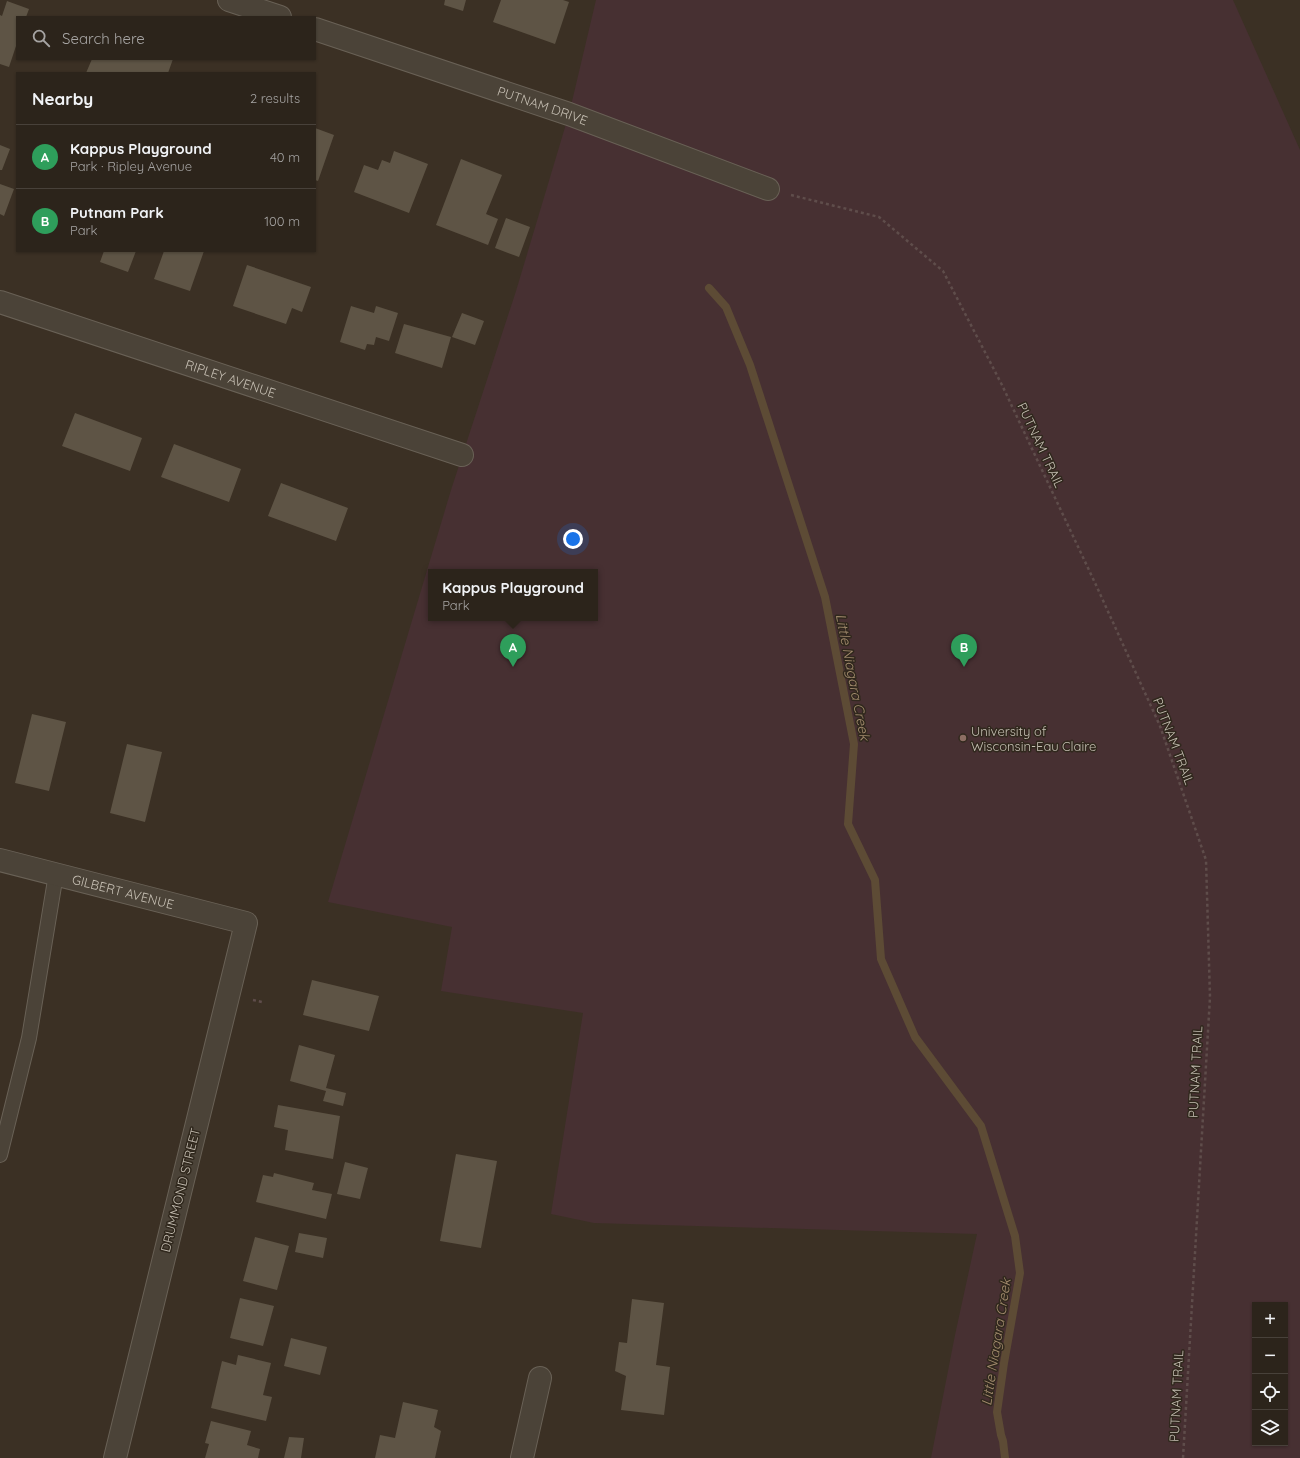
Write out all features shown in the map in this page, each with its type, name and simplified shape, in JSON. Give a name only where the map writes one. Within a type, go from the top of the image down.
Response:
[{"type":"street","points":[[229,0],[277,16]]},
{"type":"street","name":"PUTNAM DRIVE","points":[[316,29],[569,114],[768,189]]},
{"type":"street","name":"RIPLEY AVENUE","points":[[0,302],[462,455]]},
{"type":"street","name":"GILBERT AVENUE","points":[[0,860],[246,923]]},
{"type":"street","name":"DRUMMOND STREET","points":[[115,1458],[246,923]]},
{"type":"street","points":[[522,1458],[540,1378]]},
{"type":"lane","points":[[0,1155],[30,1038],[56,874]]},
{"type":"path","name":"PUTNAM TRAIL","points":[[768,189],[878,217],[943,271],[1002,385],[1160,726],[1206,860],[1210,997],[1183,1458]]},
{"type":"shaded area","name":"University of Wisconsin-Eau Claire","points":[[596,0],[1233,0],[1300,150],[1300,1458],[931,1458],[955,1335],[977,1234],[594,1223],[551,1214],[583,1013],[441,991],[452,927],[328,902],[451,490],[516,291],[569,114]]},
{"type":"building","points":[[445,0],[466,0],[463,11],[444,5]]},
{"type":"building","points":[[501,0],[563,0],[569,2],[555,44],[493,22]]},
{"type":"building","points":[[7,1],[29,9],[26,16],[16,16],[16,46],[9,67],[0,64],[0,15],[2,16]]},
{"type":"building","points":[[92,60],[173,60],[168,72],[86,72]]},
{"type":"building","points":[[316,128],[334,135],[318,181],[316,180]]},
{"type":"building","points":[[0,145],[10,149],[2,170],[0,170]]},
{"type":"building","points":[[394,151],[428,164],[409,213],[354,192],[364,165],[378,170],[382,160],[390,163]]},
{"type":"building","points":[[461,159],[502,175],[486,214],[498,219],[488,245],[436,225]]},
{"type":"building","points":[[0,184],[14,189],[4,216],[0,214]]},
{"type":"building","points":[[506,218],[530,227],[519,257],[495,248]]},
{"type":"building","points":[[104,252],[136,252],[128,272],[100,262]]},
{"type":"building","points":[[164,252],[204,252],[190,291],[154,279]]},
{"type":"building","points":[[247,265],[311,287],[302,312],[292,308],[286,324],[233,306]]},
{"type":"building","points":[[351,306],[374,313],[376,306],[398,313],[389,341],[376,337],[374,345],[367,344],[365,350],[340,342]]},
{"type":"building","points":[[462,313],[484,321],[475,345],[452,337]]},
{"type":"building","points":[[404,324],[451,337],[442,368],[395,353]]},
{"type":"building","points":[[75,413],[142,438],[130,471],[62,446]]},
{"type":"building","points":[[174,444],[241,469],[229,502],[161,477]]},
{"type":"building","points":[[281,483],[348,508],[336,541],[268,516]]},
{"type":"building","points":[[32,714],[66,722],[49,791],[15,783]]},
{"type":"building","points":[[127,744],[162,752],[145,822],[110,813]]},
{"type":"building","points":[[312,980],[379,996],[369,1031],[303,1015]]},
{"type":"building","points":[[299,1045],[335,1055],[326,1088],[346,1093],[343,1106],[323,1101],[326,1091],[290,1081]]},
{"type":"building","points":[[278,1105],[340,1116],[333,1159],[285,1150],[288,1130],[274,1127]]},
{"type":"building","points":[[456,1154],[497,1161],[481,1248],[440,1241]]},
{"type":"building","points":[[345,1162],[368,1168],[360,1199],[337,1194]]},
{"type":"building","points":[[274,1173],[314,1183],[312,1190],[332,1194],[326,1219],[256,1202],[263,1175],[273,1177]]},
{"type":"building","points":[[299,1233],[327,1238],[323,1258],[295,1252]]},
{"type":"building","points":[[255,1237],[289,1246],[277,1290],[243,1281]]},
{"type":"building","points":[[240,1298],[274,1306],[263,1346],[230,1338]]},
{"type":"building","points":[[632,1299],[664,1303],[656,1365],[670,1367],[664,1415],[621,1410],[626,1376],[615,1371],[619,1342],[627,1343]]},
{"type":"building","points":[[291,1338],[327,1347],[320,1375],[284,1366]]},
{"type":"building","points":[[238,1355],[271,1363],[263,1395],[272,1397],[266,1421],[211,1408],[222,1361],[236,1365]]},
{"type":"building","points":[[403,1402],[438,1410],[434,1427],[441,1431],[435,1458],[375,1458],[380,1435],[395,1438]]},
{"type":"building","points":[[211,1421],[251,1431],[247,1445],[260,1449],[258,1458],[205,1458],[209,1444],[205,1443]]},
{"type":"building","points":[[289,1437],[304,1438],[301,1458],[284,1458]]},
{"type":"waterway","name":"Little Niagara Creek","points":[[709,288],[726,307],[750,365],[825,597],[854,744],[848,824],[875,880],[881,959],[915,1037],[981,1126],[1015,1236],[1020,1273],[997,1412],[1005,1458]]},
{"type":"place","name":"Kappus Playground","points":[[513,667]]},
{"type":"place","name":"Putnam Park","points":[[964,667]]},
{"type":"place","name":"University of Wisconsin-Eau Claire","points":[[963,738]]}]
